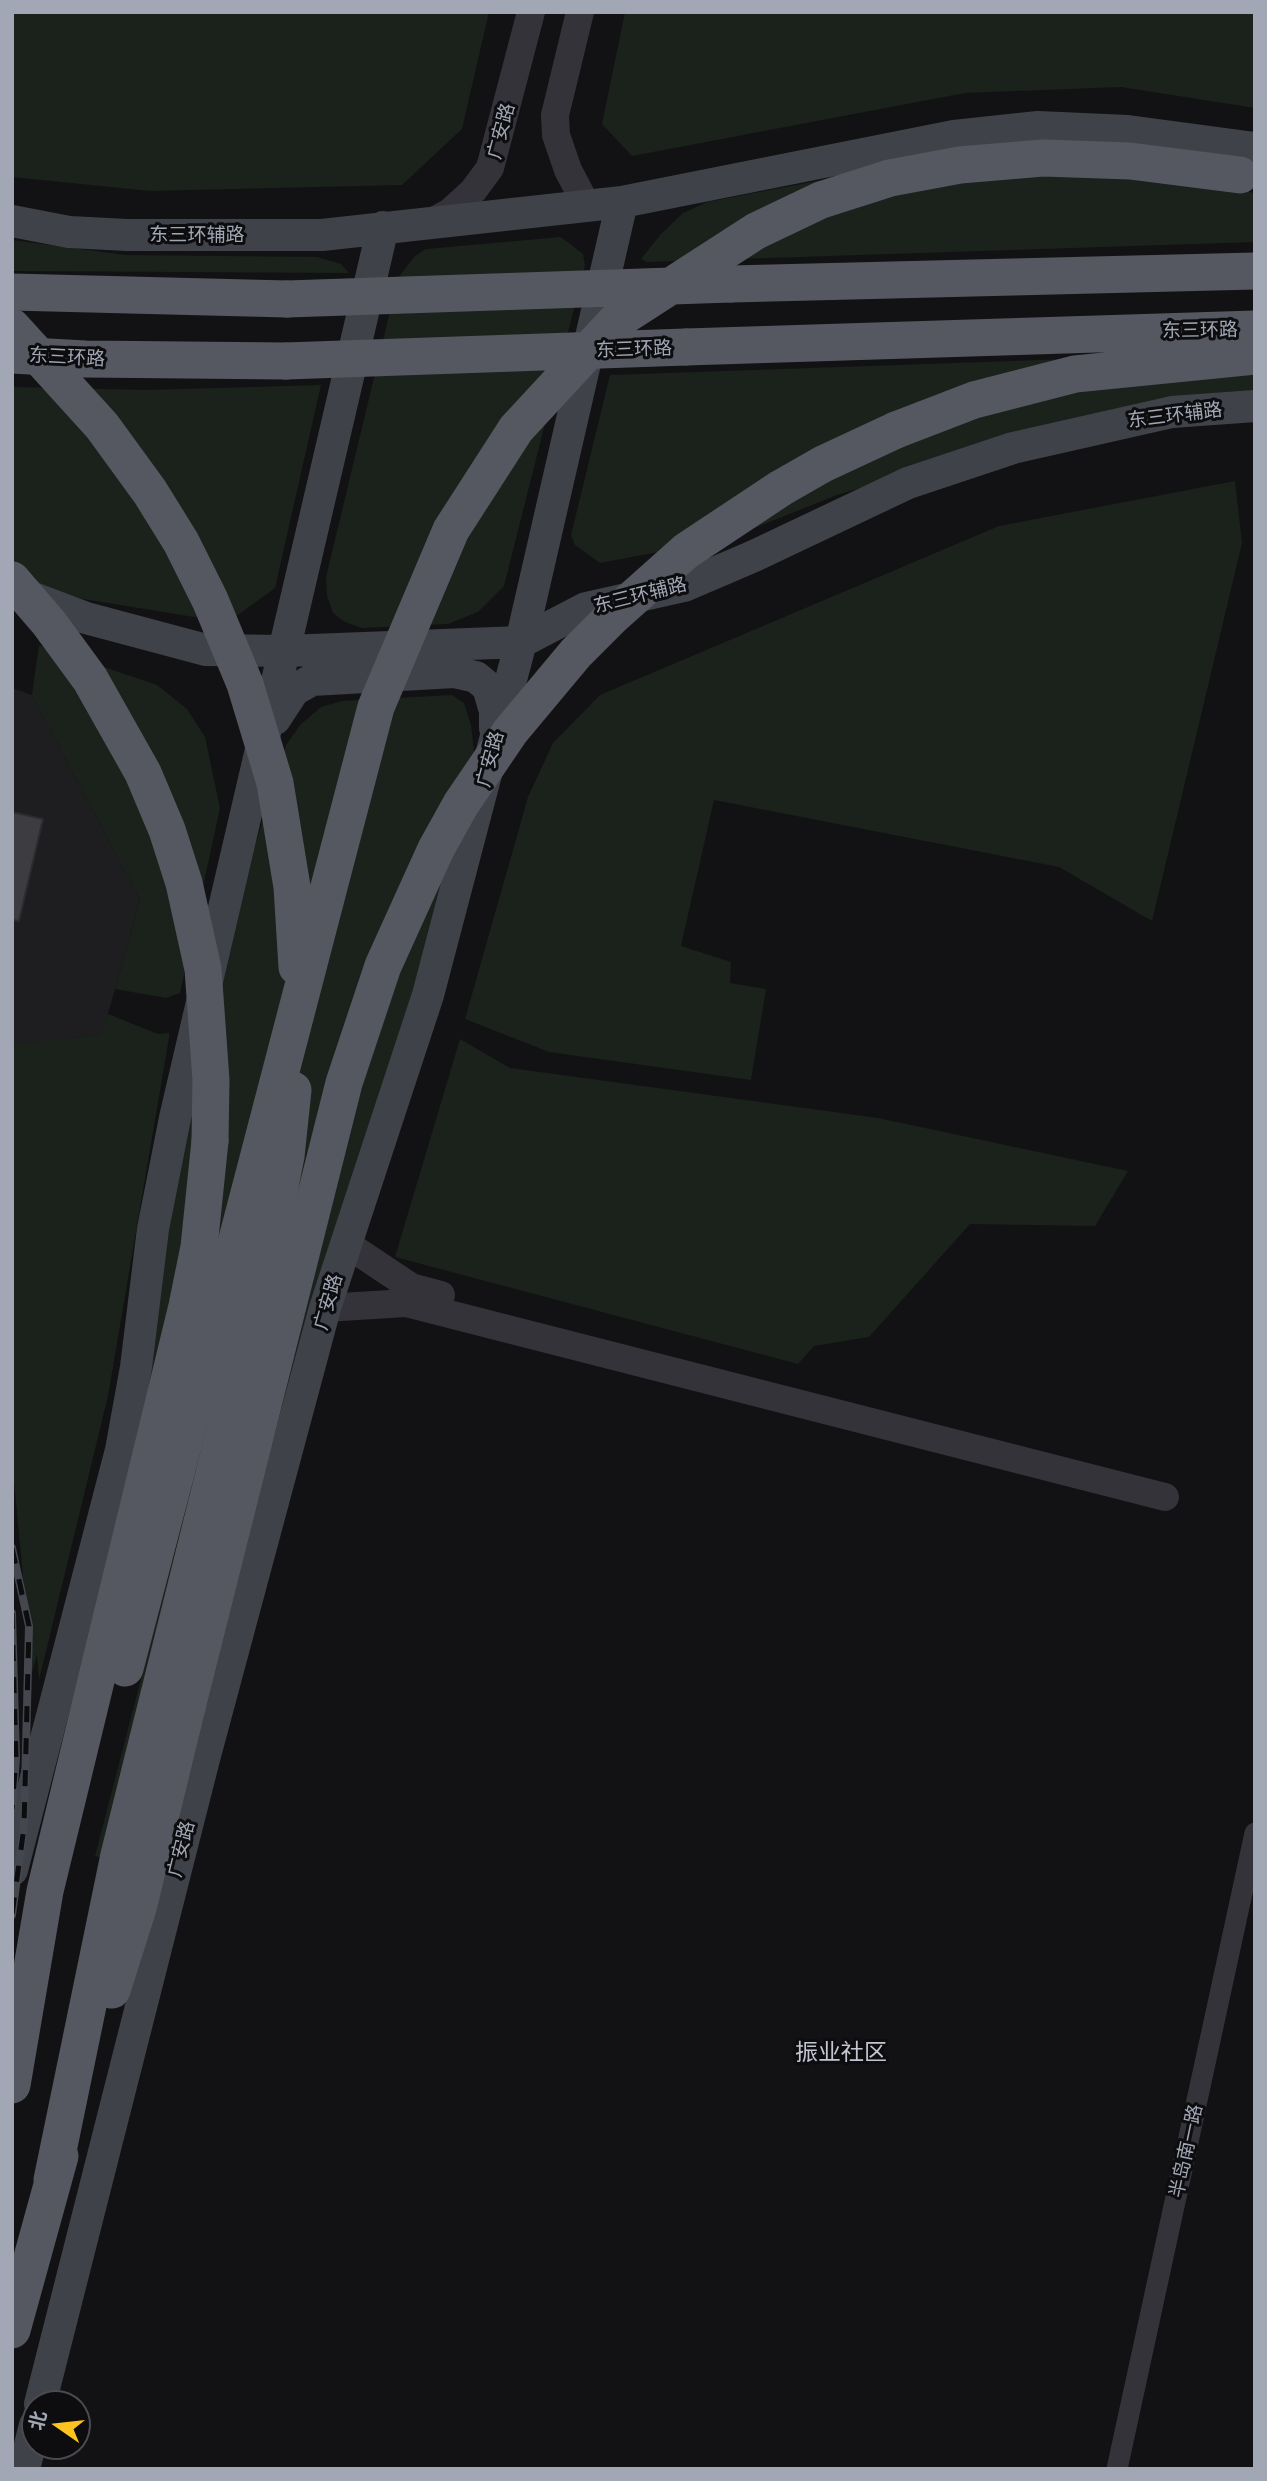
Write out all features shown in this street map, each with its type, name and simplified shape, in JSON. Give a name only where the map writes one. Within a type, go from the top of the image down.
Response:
[{"type":"highway","points":[[12,2085],[45,1891],[114,1660],[376,707],[451,530],[516,429],[615,322],[756,230],[821,200],[902,176],[960,165],[1043,158],[1250,167]]},
{"type":"highway","points":[[12,292],[287,299],[731,284],[1255,271]]},
{"type":"highway","points":[[12,327],[102,426],[181,542],[210,600],[245,684],[275,783],[285,831],[296,933],[298,1031],[286,1156],[275,1214],[241,1372],[119,1855],[52,2179]]},
{"type":"highway","name":"东三环路","points":[[12,355],[85,359],[286,361],[1255,329]]},
{"type":"highway","points":[[12,2330],[52,2179],[138,1908],[344,1083],[383,966],[436,849],[461,804],[510,732],[576,653],[612,617],[686,551],[823,464],[896,430],[974,400],[1075,374],[1255,356]]},
{"type":"highway","points":[[12,580],[49,623],[90,679],[143,773],[184,883],[203,969],[211,1080],[210,1141],[199,1247],[114,1660],[12,2100]]},
{"type":"main road","name":"东三环辅路","points":[[12,221],[69,232],[175,237],[322,235],[622,202],[954,136],[1038,127],[1128,131],[1250,167]]},
{"type":"main road","name":"广安路","points":[[44,2390],[204,1759],[325,1308],[428,995],[521,642],[622,202]]},
{"type":"main road","points":[[12,1870],[121,1450],[136,1367],[153,1229],[175,1118],[383,227]]},
{"type":"main road","name":"东三环辅路","points":[[12,590],[86,618],[206,650],[286,651],[521,642],[586,608],[684,586],[908,483],[1013,448],[1172,412],[1255,406]]},
{"type":"main road","points":[[266,735],[294,690],[312,680],[454,672],[476,677],[488,688],[495,711],[495,740]]},
{"type":"main road","points":[[45,1891],[55,1707]]},
{"type":"street","name":"广安路","points":[[430,223],[458,205],[491,168],[531,12]]},
{"type":"street","points":[[580,12],[555,115],[556,135],[568,170],[587,206]]},
{"type":"street","points":[[325,1308],[407,1303],[1167,1489],[411,1287],[345,1243]]},
{"type":"street","name":"半岛南一路","points":[[1117,2469],[1255,1833]]},
{"type":"shaded area","points":[[12,12],[489,12],[462,129],[402,185],[150,191],[12,177]]},
{"type":"shaded area","points":[[625,12],[1255,12],[1255,108],[1121,87],[965,93],[632,156],[602,124]]},
{"type":"shaded area","points":[[1086,174],[1175,181],[1255,193],[1255,242],[647,262],[641,259],[683,213],[707,202],[822,180],[841,208],[981,179]]},
{"type":"shaded area","points":[[561,237],[583,254],[585,265],[504,586],[478,612],[448,624],[362,628],[345,622],[333,613],[327,596],[326,577],[398,278],[415,256],[426,249]]},
{"type":"shaded area","points":[[12,240],[125,255],[317,257],[341,264],[349,273],[12,271]]},
{"type":"shaded area","points":[[1070,359],[1255,374],[1255,392],[1132,407],[837,495],[727,539],[600,563],[575,545],[571,535],[610,375]]},
{"type":"shaded area","points":[[321,385],[275,588],[238,615],[194,617],[71,597],[12,577],[12,387],[147,390]]},
{"type":"shaded area","points":[[1235,481],[1242,543],[1152,921],[1059,867],[714,800],[681,946],[731,962],[730,983],[766,989],[751,1080],[549,1052],[465,1019],[528,797],[553,743],[600,695],[999,526]]},
{"type":"shaded area","points":[[39,645],[157,685],[187,709],[205,737],[220,808],[180,993],[166,998],[115,989],[140,900],[32,695]]},
{"type":"shaded area","points":[[12,688],[32,695],[140,900],[102,1035],[12,1045]]},
{"type":"shaded area","points":[[452,695],[464,703],[471,725],[474,752],[460,825],[168,1872],[95,1856],[141,1679],[78,1662],[158,1252],[250,862],[286,745],[300,725],[321,707],[342,701]]},
{"type":"shaded area","points":[[108,1014],[158,1034],[169,1033],[169,1038],[108,1396],[39,1680],[37,1655],[32,1672],[12,1460],[12,1044],[101,1035]]},
{"type":"shaded area","points":[[460,1039],[510,1068],[878,1118],[1128,1171],[1095,1226],[970,1224],[869,1337],[814,1346],[798,1364],[395,1257]]},
{"type":"building","points":[[12,812],[43,819],[19,921],[12,920]]},
{"type":"railway","points":[[12,1548],[29,1626],[24,1827],[12,1915]]},
{"type":"railway","points":[[12,1613],[16,1759],[12,1809]]},
{"type":"district","name":"振业社区","points":[[841,2052]]}]
